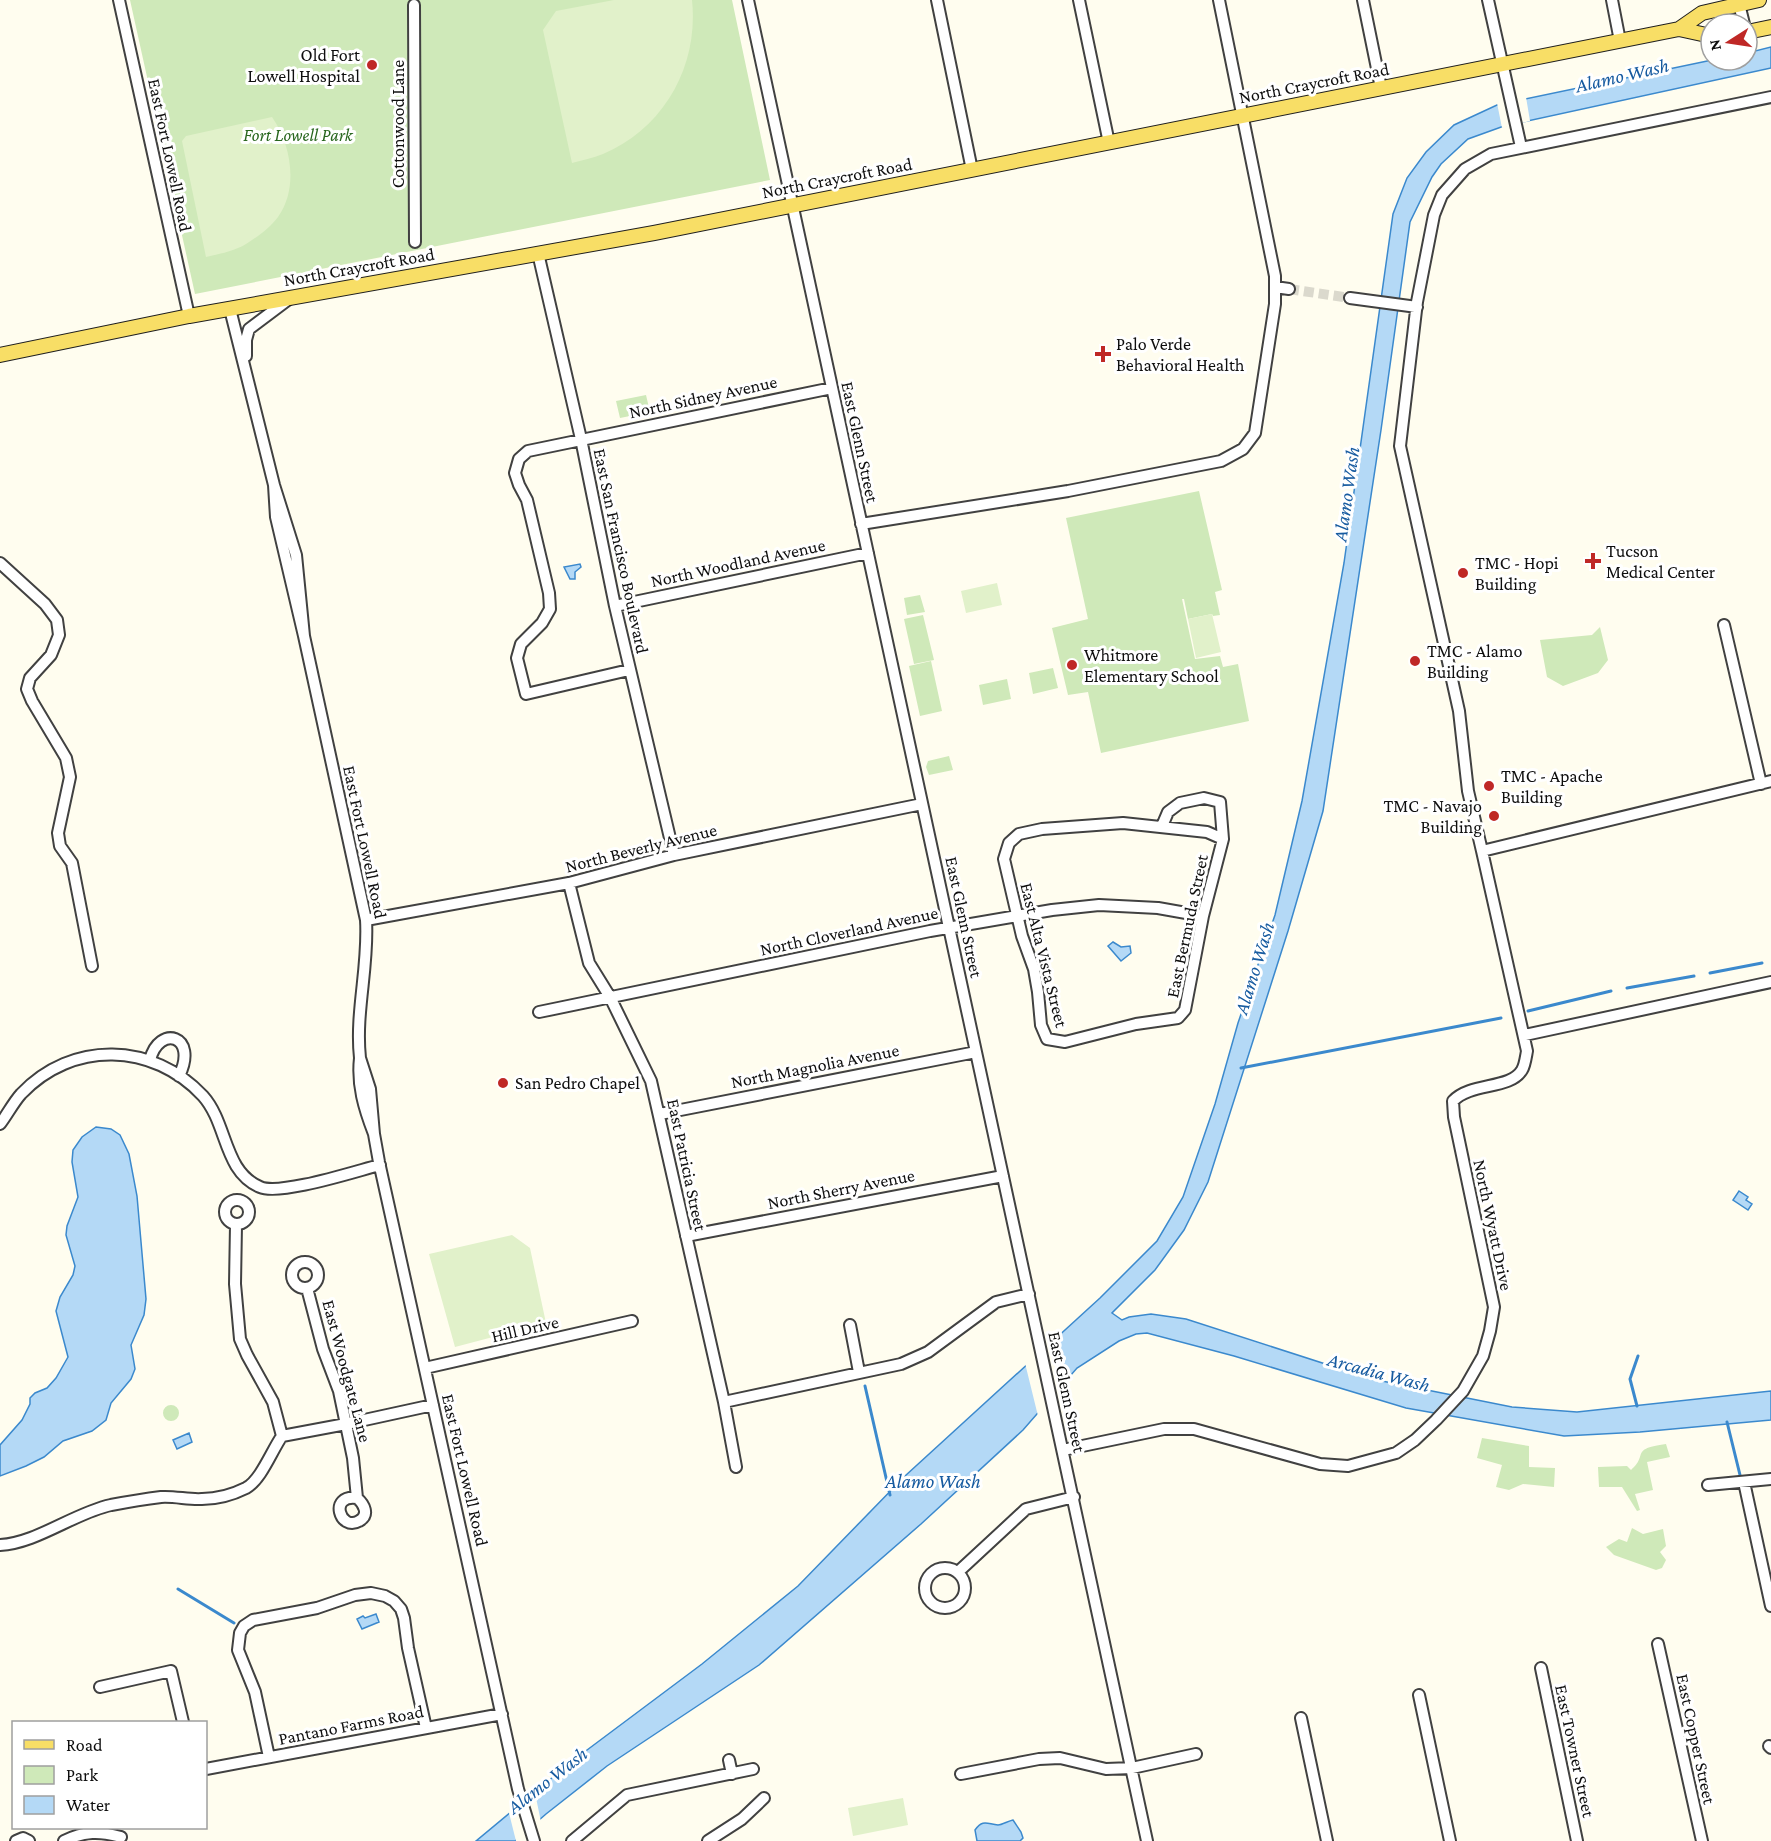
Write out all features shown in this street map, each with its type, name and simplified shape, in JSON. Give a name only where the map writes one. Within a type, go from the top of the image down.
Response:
[{"type":"main road","name":"North Craycroft Road","points":[[0,355],[189,316],[792,206],[1620,41],[1679,29],[1702,13],[1739,2],[1759,0]]},
{"type":"main road","name":"North Craycroft Road","points":[[1679,29],[1699,33]]},
{"type":"street","name":"East Fort Lowell Road","points":[[119,0],[189,316]]},
{"type":"street","name":"East Glenn Street","points":[[748,0],[1147,1841]]},
{"type":"street","points":[[937,0],[972,170]]},
{"type":"street","points":[[1079,0],[1109,142]]},
{"type":"street","points":[[861,524],[1068,491],[1221,461],[1243,449],[1254,433],[1275,304],[1275,287],[1273,265],[1219,0]]},
{"type":"street","points":[[1363,0],[1382,88]]},
{"type":"street","points":[[1488,0],[1521,147]]},
{"type":"street","points":[[1612,0],[1620,41]]},
{"type":"street","name":"Cottonwood Lane","points":[[414,6],[415,242]]},
{"type":"street","name":"North Wyatt Drive","points":[[1063,1450],[1164,1429],[1194,1429],[1320,1464],[1348,1466],[1396,1453],[1415,1440],[1463,1391],[1483,1356],[1494,1307],[1454,1117],[1453,1101],[1461,1092],[1509,1081],[1522,1070],[1527,1051],[1468,791],[1459,711],[1400,446],[1411,307],[1442,195],[1465,169],[1491,154],[1771,97]]},
{"type":"street","name":"East San Francisco Boulevard","points":[[538,253],[581,439],[629,670],[674,855]]},
{"type":"street","points":[[1275,287],[1289,289]]},
{"type":"street","points":[[246,375],[246,340],[249,329],[291,298]]},
{"type":"street","points":[[1350,298],[1411,307]]},
{"type":"street","name":"East Fort Lowell Road","points":[[230,309],[274,485],[276,517],[366,921],[367,946],[360,1017],[360,1058],[370,1089],[374,1134],[380,1165],[518,1789],[525,1814],[529,1819],[530,1838]]},
{"type":"street","name":"North Sidney Avenue","points":[[629,670],[526,694],[517,658],[521,644],[542,623],[550,609],[549,593],[527,500],[515,473],[519,459],[528,451],[832,388]]},
{"type":"street","name":"North Woodland Avenue","points":[[615,606],[868,553]]},
{"type":"street","points":[[0,563],[45,604],[57,620],[59,635],[55,645],[51,654],[30,678],[27,689],[66,758],[69,777],[58,833],[60,846],[72,863],[92,966]]},
{"type":"street","points":[[1482,851],[1766,783],[1724,625]]},
{"type":"street","points":[[1204,798],[1220,802],[1223,839],[1207,832],[1162,826],[1168,812],[1180,803],[1204,798]]},
{"type":"street","name":"North Beverly Avenue","points":[[366,921],[569,883],[674,855],[922,804]]},
{"type":"street","name":"East Alta Vista Street","points":[[1162,826],[1123,824],[1042,829],[1019,834],[1009,843],[1004,859],[1017,915],[1034,969],[1041,1025],[1047,1039],[1065,1042],[1136,1024],[1178,1018]]},
{"type":"street","name":"East Bermuda Street","points":[[1178,1018],[1185,1010],[1203,916],[1223,839]]},
{"type":"street","name":"East Patricia Street","points":[[569,883],[590,963],[610,997],[651,1081],[724,1402],[736,1467]]},
{"type":"street","name":"North Cloverland Avenue","points":[[539,1012],[1017,915],[1100,905],[1158,908],[1203,916]]},
{"type":"street","points":[[1525,1035],[1771,982]]},
{"type":"street","points":[[150,1060],[157,1045],[165,1039],[172,1038],[181,1043],[186,1051],[184,1065],[179,1076]]},
{"type":"street","name":"North Magnolia Avenue","points":[[660,1114],[976,1052]]},
{"type":"street","points":[[0,1124],[20,1095],[44,1075],[71,1061],[98,1055],[124,1054],[150,1060],[179,1076],[204,1097],[221,1127],[233,1162],[244,1178],[261,1188],[280,1190],[380,1165]]},
{"type":"street","name":"North Sherry Avenue","points":[[686,1236],[1003,1176]]},
{"type":"street","points":[[0,1545],[13,1545],[70,1519],[109,1506],[163,1497],[202,1499],[226,1496],[249,1486],[263,1470],[282,1436],[273,1402],[240,1339],[235,1284],[236,1225]]},
{"type":"street","name":"East Woodgate Lane","points":[[307,1288],[323,1349],[339,1391],[353,1458],[357,1498]]},
{"type":"street","points":[[724,1402],[901,1364],[928,1352],[996,1302],[1029,1294]]},
{"type":"street","name":"Hill Drive","points":[[425,1368],[632,1321]]},
{"type":"street","points":[[850,1325],[859,1372]]},
{"type":"street","points":[[282,1436],[433,1405]]},
{"type":"street","points":[[1708,1485],[1771,1479]]},
{"type":"street","points":[[1744,1482],[1771,1606]]},
{"type":"street","points":[[958,1572],[1026,1509],[1074,1497]]},
{"type":"street","points":[[269,1757],[255,1692],[238,1650],[240,1633],[244,1626],[253,1620],[317,1608],[355,1594],[371,1593],[385,1596],[401,1609],[426,1728]]},
{"type":"street","name":"East Copper Street","points":[[1658,1644],[1702,1841]]},
{"type":"street","name":"East Towner Street","points":[[1540,1668],[1577,1841]]},
{"type":"street","points":[[100,1687],[171,1671],[183,1721]]},
{"type":"street","points":[[1419,1695],[1450,1841]]},
{"type":"street","name":"Pantano Farms Road","points":[[207,1769],[502,1714]]},
{"type":"street","points":[[1301,1718],[1327,1841]]},
{"type":"street","points":[[961,1774],[1039,1759],[1060,1758],[1106,1769],[1132,1768],[1196,1754]]},
{"type":"street","points":[[729,1760],[732,1774]]},
{"type":"street","points":[[572,1841],[627,1795],[753,1769]]},
{"type":"street","points":[[708,1841],[742,1819],[764,1798]]},
{"type":"street","points":[[64,1841],[87,1833],[104,1832],[124,1835]]},
{"type":"street","points":[[16,1841],[23,1838],[29,1841]]},
{"type":"green space","name":"Fort Lowell Park","points":[[130,0],[732,0],[770,180],[195,294]]},
{"type":"green space","points":[[614,0],[692,0],[693,24],[690,48],[673,92],[644,128],[625,143],[603,154],[572,163],[543,30],[556,11]]},
{"type":"green space","points":[[272,117],[284,140],[290,166],[289,193],[285,205],[271,225],[250,241],[232,250],[206,257],[182,141],[186,136]]},
{"type":"green space","points":[[646,395],[650,412],[620,418],[616,401]]},
{"type":"green space","points":[[1199,491],[1222,590],[1215,592],[1220,615],[1213,616],[1212,614],[1188,619],[1184,599],[1182,599],[1195,659],[1220,656],[1223,667],[1238,664],[1249,721],[1101,753],[1088,692],[1068,695],[1052,628],[1088,619],[1066,518]]},
{"type":"green space","points":[[997,583],[1002,605],[966,613],[961,591]]},
{"type":"green space","points":[[920,595],[925,612],[907,615],[904,598]]},
{"type":"green space","points":[[1212,614],[1221,652],[1196,658],[1188,619]]},
{"type":"green space","points":[[923,615],[934,660],[914,664],[904,619]]},
{"type":"green space","points":[[1600,627],[1608,660],[1598,673],[1563,686],[1547,677],[1540,640],[1592,635]]},
{"type":"green space","points":[[931,661],[942,711],[920,716],[909,666]]},
{"type":"green space","points":[[1053,668],[1058,688],[1033,694],[1029,673]]},
{"type":"green space","points":[[1007,679],[1011,699],[983,705],[979,685]]},
{"type":"green space","points":[[949,756],[953,770],[929,775],[926,767],[928,761]]},
{"type":"green space","points":[[512,1235],[530,1248],[546,1323],[455,1347],[429,1254]]},
{"type":"green space","points":[[168,1405],[174,1405],[179,1413],[177,1419],[168,1421],[163,1416],[163,1410]]},
{"type":"green space","points":[[1482,1438],[1529,1446],[1529,1467],[1555,1468],[1554,1487],[1523,1484],[1509,1490],[1496,1487],[1502,1465],[1477,1458]]},
{"type":"green space","points":[[1666,1444],[1670,1457],[1647,1462],[1653,1490],[1635,1494],[1640,1510],[1637,1511],[1622,1487],[1599,1487],[1598,1467],[1627,1466],[1631,1470],[1643,1450]]},
{"type":"green space","points":[[1632,1528],[1643,1534],[1663,1529],[1666,1546],[1660,1552],[1666,1560],[1662,1568],[1656,1570],[1614,1555],[1606,1547],[1619,1539],[1627,1542]]},
{"type":"green space","points":[[903,1798],[908,1825],[853,1836],[848,1808]]},
{"type":"water","name":"Alamo Wash","points":[[1771,47],[1771,68],[1759,71],[1759,50]]},
{"type":"water","name":"Alamo Wash","points":[[1699,63],[1699,72],[1753,72],[1504,126],[1468,139],[1441,164],[1432,177],[1410,222],[1323,811],[1288,931],[1208,1182],[1184,1230],[1155,1270],[1112,1313],[1122,1320],[1151,1314],[1186,1319],[1372,1379],[1512,1407],[1577,1412],[1771,1391],[1771,1420],[1640,1432],[1564,1436],[1406,1408],[1234,1356],[1147,1333],[1136,1334],[1119,1341],[1077,1368],[1023,1430],[921,1524],[759,1665],[607,1766],[515,1841],[476,1841],[571,1762],[702,1664],[798,1586],[905,1476],[1100,1298],[1157,1241],[1183,1197],[1275,915],[1302,801],[1344,563],[1393,214],[1407,178],[1426,152],[1454,125],[1497,105]]},
{"type":"water","points":[[580,564],[581,567],[575,572],[575,579],[570,579],[564,567]]},
{"type":"water","points":[[1113,942],[1121,947],[1130,946],[1131,953],[1121,961],[1108,946]]},
{"type":"water","points":[[96,1127],[111,1129],[120,1135],[129,1154],[137,1196],[146,1299],[144,1315],[131,1345],[135,1369],[131,1379],[111,1403],[106,1420],[92,1431],[63,1441],[44,1457],[0,1476],[0,1445],[22,1420],[30,1404],[30,1398],[47,1388],[56,1378],[68,1357],[56,1311],[75,1266],[66,1235],[78,1197],[72,1162],[73,1150],[82,1137]]},
{"type":"water","points":[[1739,1191],[1748,1197],[1746,1200],[1752,1204],[1748,1210],[1733,1200]]},
{"type":"water","points":[[189,1433],[192,1442],[177,1449],[173,1440]]},
{"type":"water","points":[[376,1614],[379,1622],[362,1629],[357,1619]]},
{"type":"water","points":[[1013,1820],[1023,1838],[1020,1841],[977,1841],[975,1830],[980,1824],[1000,1825]]},
{"type":"pier","points":[[1526,97],[1530,121],[1502,128],[1497,103]]},
{"type":"pier","points":[[1051,1339],[1063,1389],[1038,1416],[1025,1363]]},
{"type":"pier","points":[[534,1788],[541,1822],[519,1841],[516,1841],[508,1809]]},
{"type":"waterway","points":[[1710,973],[1762,963]]},
{"type":"waterway","points":[[1627,988],[1694,976]]},
{"type":"waterway","points":[[1528,1011],[1611,991]]},
{"type":"waterway","points":[[1241,1068],[1501,1018]]},
{"type":"waterway","points":[[1637,1406],[1630,1379],[1638,1356]]},
{"type":"waterway","points":[[865,1386],[890,1495]]},
{"type":"waterway","points":[[1727,1422],[1740,1475]]},
{"type":"waterway","points":[[178,1589],[234,1623]]},
{"type":"tunnel","points":[[1289,289],[1350,298]]},
{"type":"place","name":"Old Fort Lowell Hospital","points":[[372,65]]},
{"type":"place","name":"Palo Verde Behavioral Health","points":[[1103,354]]},
{"type":"place","name":"Tucson Medical Center","points":[[1593,561]]},
{"type":"place","name":"TMC - Hopi Building","points":[[1463,573]]},
{"type":"place","name":"TMC - Alamo Building","points":[[1415,661]]},
{"type":"place","name":"Whitmore Elementary School","points":[[1072,665]]},
{"type":"place","name":"TMC - Apache Building","points":[[1489,786]]},
{"type":"place","name":"TMC - Navajo Building","points":[[1494,816]]},
{"type":"place","name":"San Pedro Chapel","points":[[503,1083]]},
{"type":"water label","name":"Arcadia Wash","points":[[1379,1372]]}]
